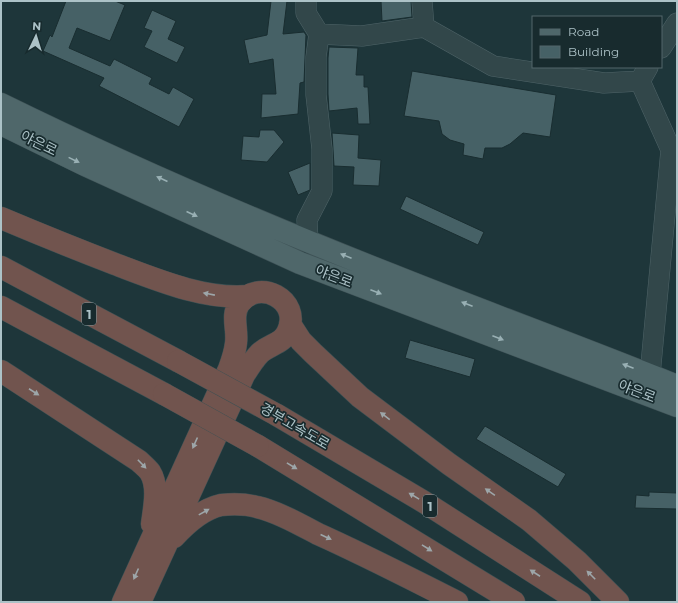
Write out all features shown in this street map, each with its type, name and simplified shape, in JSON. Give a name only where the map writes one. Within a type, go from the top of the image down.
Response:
[{"type":"highway","points":[[1,218],[53,240],[147,276],[208,294],[234,297],[269,292],[284,301],[289,310],[290,324],[288,332],[283,339],[261,353],[244,375],[140,602]]},
{"type":"highway","name":"경부고속도로","points":[[1,267],[277,415],[424,502],[580,602]]},
{"type":"highway","points":[[124,602],[234,357],[236,342],[235,314],[240,304],[248,296]]},
{"type":"highway","points":[[1,307],[258,446],[514,602]]},
{"type":"highway","points":[[290,324],[295,333],[309,349],[360,397],[449,464],[529,520],[577,561],[618,602]]},
{"type":"highway","points":[[1,371],[129,453],[139,460],[150,473],[154,482],[155,495],[152,525],[145,554]]},
{"type":"highway","points":[[165,547],[182,528],[199,514],[211,508],[222,505],[257,507],[345,546],[457,602]]},
{"type":"main road","name":"야은로","points":[[1,104],[67,137],[189,191],[308,241],[391,275],[677,386]]},
{"type":"main road","name":"야은로","points":[[1,124],[84,165],[300,263],[677,406]]},
{"type":"street","points":[[306,1],[306,13],[320,34],[316,57],[316,95],[322,149],[322,191],[307,220],[308,241]]},
{"type":"street","points":[[422,1],[424,27]]},
{"type":"street","points":[[662,46],[677,23]]},
{"type":"street","points":[[320,34],[362,36],[424,27],[493,66],[604,83],[644,74],[671,150],[650,375]]},
{"type":"building","points":[[66,1],[115,1],[125,5],[110,41],[77,28],[69,48],[110,66],[114,59],[152,78],[149,84],[169,94],[173,87],[194,99],[179,127],[99,86],[104,78],[43,51],[50,35],[52,37]]},
{"type":"building","points":[[271,1],[287,1],[283,34],[304,32],[306,35],[304,82],[300,83],[298,114],[261,118],[262,94],[276,94],[273,59],[249,64],[244,40],[267,35]]},
{"type":"building","points":[[381,1],[411,1],[412,17],[382,21]]},
{"type":"building","points":[[152,10],[176,21],[168,39],[185,47],[177,63],[144,47],[152,31],[144,28]]},
{"type":"building","points":[[329,47],[358,48],[356,75],[364,75],[364,87],[368,87],[370,124],[358,124],[357,108],[329,111]]},
{"type":"building","points":[[412,71],[556,95],[550,137],[523,133],[510,144],[502,148],[485,148],[483,159],[463,155],[464,144],[450,140],[442,134],[439,121],[404,116]]},
{"type":"building","points":[[260,130],[274,130],[284,142],[267,162],[241,160],[243,136],[259,137]]},
{"type":"building","points":[[332,133],[359,135],[358,158],[381,160],[379,186],[353,185],[354,167],[334,166]]},
{"type":"building","points":[[310,163],[310,190],[298,195],[288,172]]},
{"type":"building","points":[[406,196],[484,232],[478,245],[400,209]]},
{"type":"building","points":[[410,340],[475,359],[470,377],[405,358]]},
{"type":"building","points":[[485,426],[566,474],[558,487],[476,439]]},
{"type":"building","points":[[649,492],[677,493],[677,509],[635,508],[636,495],[649,496]]}]
